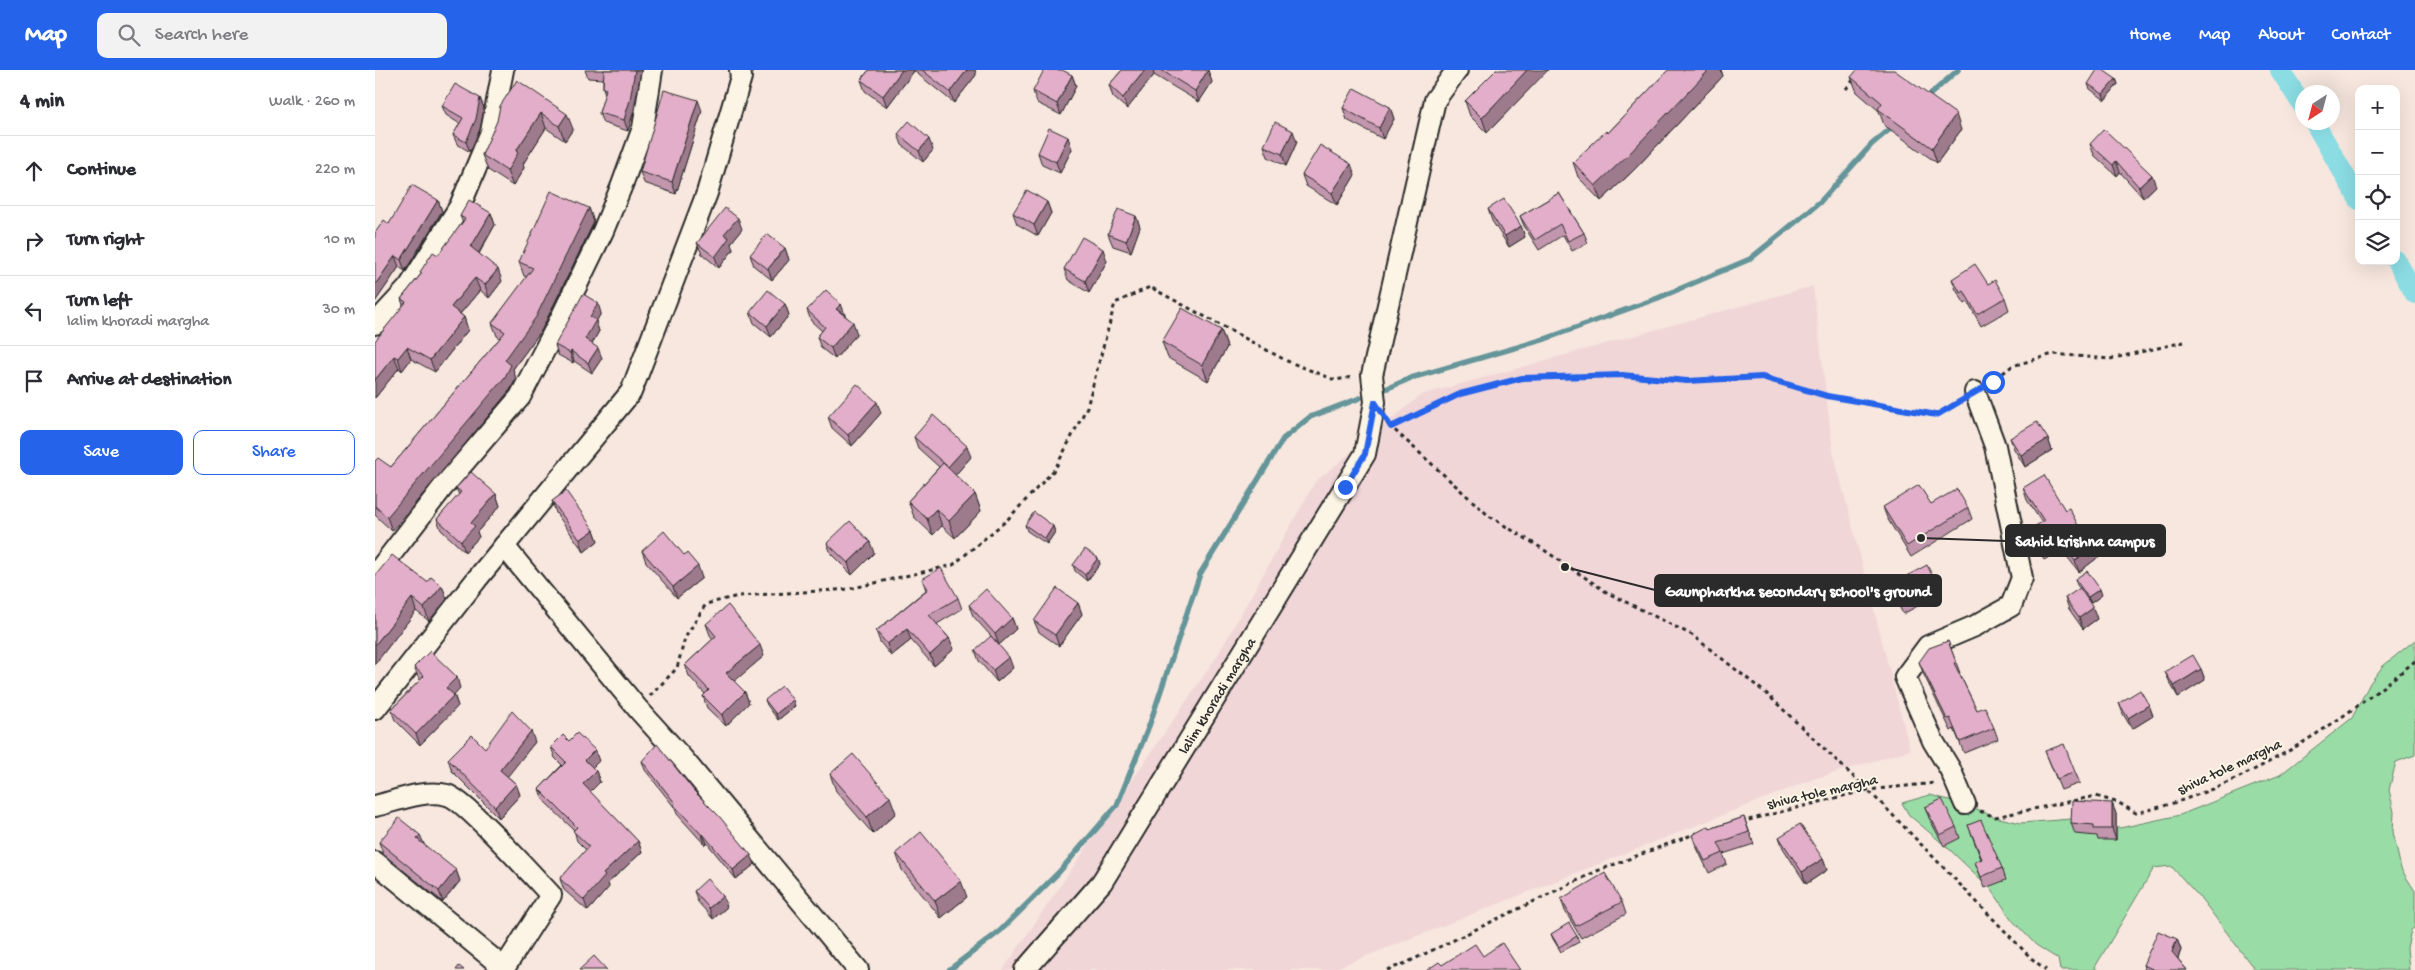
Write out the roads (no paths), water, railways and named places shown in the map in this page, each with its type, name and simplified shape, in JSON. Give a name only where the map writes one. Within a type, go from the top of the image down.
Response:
[{"type":"street","points":[[375,324],[409,287],[460,206],[491,132],[503,70]]},
{"type":"street","points":[[375,575],[443,487],[520,397],[557,328],[603,231],[622,185],[643,128],[652,70]]},
{"type":"street","points":[[375,709],[504,546],[631,392],[707,193],[741,77],[740,70]]},
{"type":"street","name":"lalim khoradi margha","points":[[1025,970],[1102,882],[1365,454],[1375,402],[1372,375],[1435,100],[1457,70]]},
{"type":"street","points":[[1965,804],[1950,769],[1933,741],[1905,677],[1928,646],[1975,626],[2011,606],[2022,578],[1995,446],[1975,392]]},
{"type":"street","points":[[504,546],[638,709],[683,759],[858,970]]},
{"type":"street","points":[[375,806],[431,794],[448,795],[466,808],[551,895],[503,969],[375,862]]},
{"type":"waterway","points":[[1925,99],[1958,70]]},
{"type":"waterway","points":[[2280,70],[2295,93]]},
{"type":"waterway","points":[[1381,391],[1411,378],[1545,339],[1658,298],[1750,259],[1820,202],[1872,144],[1895,125]]},
{"type":"waterway","points":[[2319,130],[2355,193]]},
{"type":"waterway","points":[[2399,265],[2415,294]]},
{"type":"waterway","points":[[949,970],[1000,931],[1059,872],[1117,805],[1149,726],[1200,574],[1283,439],[1310,417],[1360,398]]},
{"type":"place","name":"Sahid krishna campus","points":[[1921,538]]},
{"type":"place","name":"Gaunpharkha secondary school's ground","points":[[1565,567]]}]
